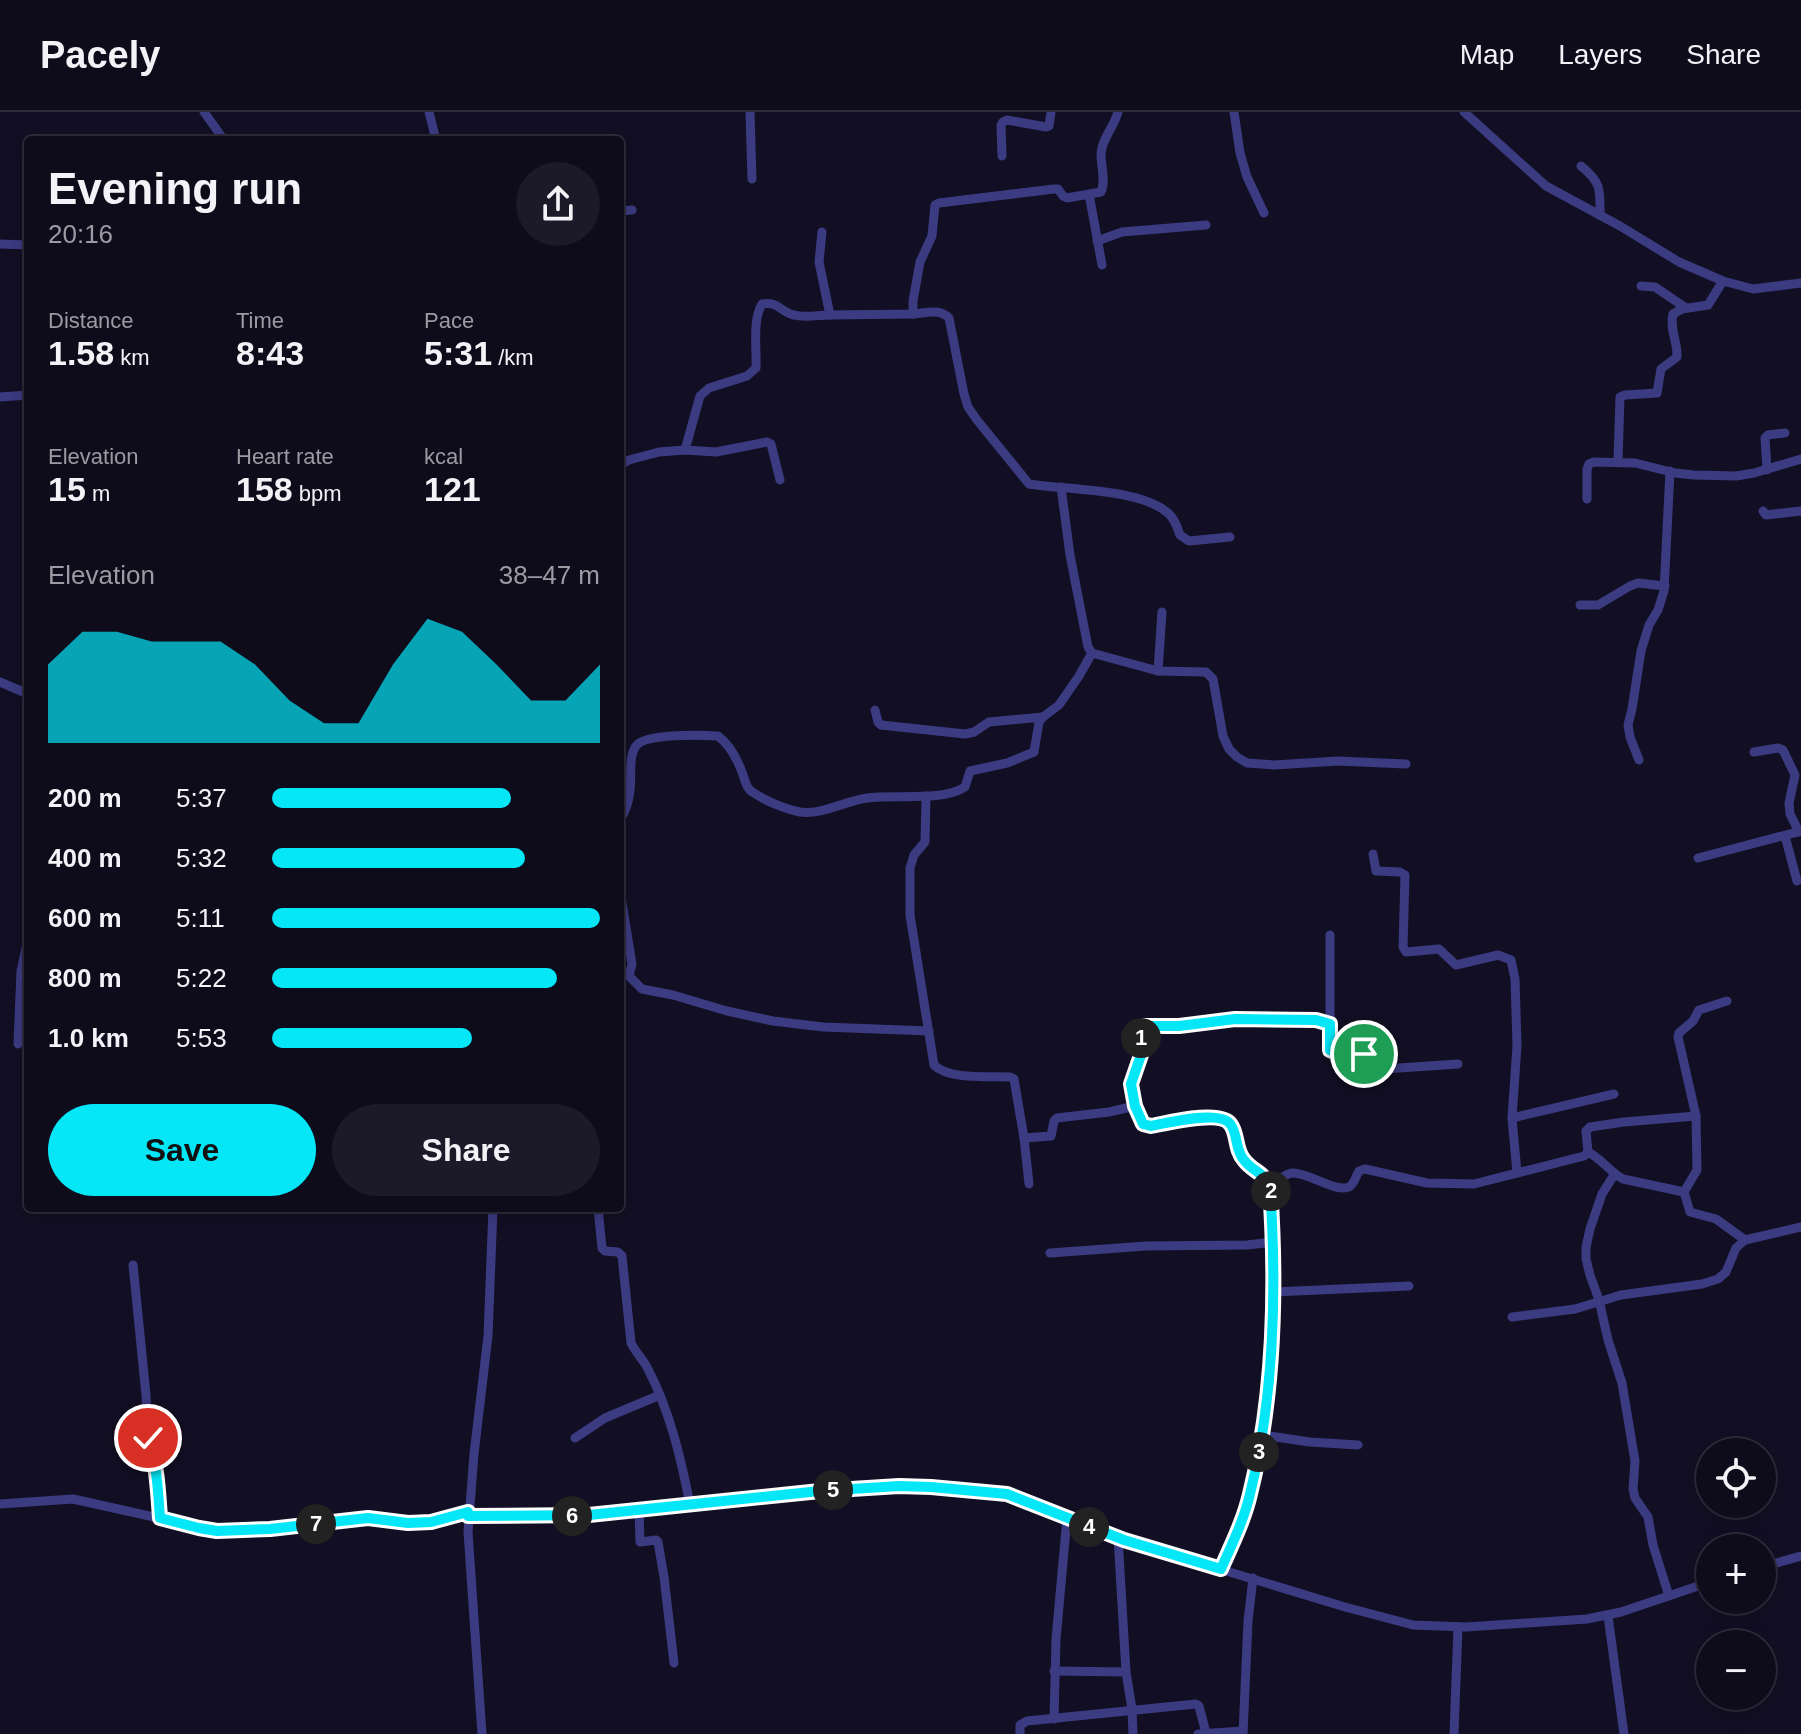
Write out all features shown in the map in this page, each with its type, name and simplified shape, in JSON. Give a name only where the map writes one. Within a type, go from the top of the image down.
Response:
[{"type":"street","points":[[204,112],[221,136]]},
{"type":"street","points":[[429,112],[435,136]]},
{"type":"street","points":[[750,112],[752,179]]},
{"type":"street","points":[[1002,156],[1003,122],[1007,120],[1046,127],[1049,126],[1051,112]]},
{"type":"street","points":[[913,314],[920,262],[932,236],[935,205],[1054,189],[1067,198],[1103,190],[1103,144],[1118,112]]},
{"type":"street","points":[[1234,112],[1247,177],[1264,213]]},
{"type":"street","points":[[1464,112],[1546,186],[1679,262],[1723,281],[1753,289],[1801,283]]},
{"type":"street","points":[[1581,166],[1597,182],[1600,215]]},
{"type":"street","points":[[1089,194],[1102,265]]},
{"type":"street","points":[[624,211],[632,210]]},
{"type":"street","points":[[1097,241],[1122,232],[1206,225]]},
{"type":"street","points":[[822,232],[819,262],[830,315]]},
{"type":"street","points":[[0,244],[24,245]]},
{"type":"street","points":[[1618,461],[1620,397],[1657,393],[1661,369],[1677,357],[1671,320],[1673,314],[1686,308],[1708,305],[1723,281]]},
{"type":"street","points":[[1641,286],[1655,287],[1686,308]]},
{"type":"street","points":[[685,450],[704,391],[747,376],[756,368],[757,317],[762,304],[772,303],[795,316],[939,312],[949,318],[968,407],[1029,484],[1119,495],[1159,507],[1170,515],[1183,539],[1189,541],[1230,537]]},
{"type":"street","points":[[0,397],[24,395]]},
{"type":"street","points":[[1767,470],[1765,438],[1785,433]]},
{"type":"street","points":[[624,463],[641,455],[659,452],[716,452],[767,442],[771,444],[780,480]]},
{"type":"street","points":[[1587,499],[1587,469],[1594,462],[1618,461],[1694,475],[1736,476],[1801,459]]},
{"type":"street","points":[[1639,760],[1628,725],[1641,651],[1665,586],[1670,471]]},
{"type":"street","points":[[1061,487],[1073,568],[1088,647],[1092,653],[1158,671],[1210,674],[1223,736],[1237,757],[1247,763],[1274,765],[1338,761],[1406,764]]},
{"type":"street","points":[[1763,511],[1766,515],[1801,511]]},
{"type":"street","points":[[1580,605],[1598,605],[1638,583],[1665,586]]},
{"type":"street","points":[[1158,671],[1162,612]]},
{"type":"street","points":[[624,813],[630,792],[634,748],[641,741],[669,737],[718,736],[731,751],[751,792],[799,812],[869,798],[926,796],[958,791],[965,787],[970,771],[995,767],[1034,752],[1039,722],[1059,705],[1092,653]]},
{"type":"street","points":[[0,682],[24,692]]},
{"type":"street","points":[[875,710],[881,725],[965,734],[1000,719],[1043,717]]},
{"type":"street","points":[[1698,858],[1800,832],[1790,814],[1789,803],[1795,775],[1783,750],[1754,752]]},
{"type":"street","points":[[926,796],[925,842],[914,855],[910,868],[910,915],[933,1060],[938,1069],[948,1073],[1014,1079],[1029,1184]]},
{"type":"street","points":[[1785,836],[1797,881]]},
{"type":"street","points":[[1373,854],[1376,871],[1405,875],[1403,947],[1406,952],[1439,949],[1456,965],[1498,955],[1511,960],[1515,979],[1517,1046],[1512,1118],[1517,1173]]},
{"type":"street","points":[[624,913],[632,964],[625,975],[642,989],[773,1021],[823,1027],[929,1031]]},
{"type":"street","points":[[1330,935],[1330,1050],[1362,1051],[1366,1069],[1369,1070],[1458,1064]]},
{"type":"street","points":[[18,1044],[24,957]]},
{"type":"street","points":[[1727,1001],[1699,1010],[1678,1037],[1696,1116],[1697,1170],[1684,1192],[1690,1212],[1716,1219],[1745,1240]]},
{"type":"street","points":[[1221,1569],[1250,1495],[1267,1406],[1274,1324],[1270,1187],[1260,1172],[1241,1156],[1232,1126],[1224,1118],[1207,1117],[1151,1126],[1143,1124],[1135,1106],[1131,1084],[1141,1055],[1140,1028],[1235,1019],[1316,1020],[1330,1024]]},
{"type":"street","points":[[1512,1118],[1614,1094]]},
{"type":"street","points":[[1024,1138],[1051,1136],[1054,1121],[1063,1116],[1135,1106]]},
{"type":"street","points":[[1588,1152],[1586,1131],[1590,1127],[1696,1116]]},
{"type":"street","points":[[1270,1187],[1295,1173],[1347,1188],[1359,1171],[1365,1169],[1406,1179],[1474,1184],[1578,1158],[1588,1152]]},
{"type":"street","points":[[1588,1152],[1623,1179],[1684,1192]]},
{"type":"street","points":[[1614,1175],[1602,1194],[1586,1247],[1590,1275],[1622,1383],[1635,1461],[1635,1498],[1648,1517],[1669,1596]]},
{"type":"street","points":[[482,1734],[468,1514],[488,1336],[493,1212]]},
{"type":"street","points":[[598,1212],[602,1248],[622,1256],[631,1343],[642,1356],[670,1420],[690,1505]]},
{"type":"street","points":[[1512,1317],[1575,1309],[1621,1295],[1702,1284],[1718,1279],[1726,1272],[1736,1248],[1745,1240],[1801,1227]]},
{"type":"street","points":[[1050,1253],[1273,1242]]},
{"type":"street","points":[[133,1265],[148,1435],[157,1470],[160,1518]]},
{"type":"street","points":[[1273,1292],[1409,1286]]},
{"type":"street","points":[[575,1438],[605,1418],[660,1395]]},
{"type":"street","points":[[1262,1435],[1358,1445]]},
{"type":"street","points":[[0,1504],[73,1499],[217,1531],[270,1529],[368,1518],[408,1523],[431,1522],[468,1514],[589,1515],[835,1490],[931,1487],[1007,1494],[1118,1537],[1310,1597],[1413,1625],[1458,1627],[1608,1616],[1696,1587]]},
{"type":"street","points":[[639,1510],[640,1542],[658,1542],[674,1663]]},
{"type":"street","points":[[1054,1719],[1054,1671],[1067,1518]]},
{"type":"street","points":[[1118,1537],[1133,1734]]},
{"type":"street","points":[[1776,1563],[1801,1556]]},
{"type":"street","points":[[1020,1734],[1023,1722],[1196,1704],[1199,1706],[1202,1733],[1243,1732],[1253,1578]]},
{"type":"street","points":[[1608,1616],[1624,1734]]},
{"type":"street","points":[[1454,1734],[1458,1627]]},
{"type":"street","points":[[1054,1671],[1126,1672]]},
{"type":"route","points":[[148,1438],[157,1470],[160,1518],[208,1530],[270,1529],[368,1518],[408,1523],[431,1522],[468,1512],[468,1516],[589,1515],[820,1491],[931,1487],[1007,1494],[1124,1540],[1221,1569],[1250,1495],[1267,1406],[1274,1324],[1270,1187],[1260,1172],[1241,1156],[1232,1126],[1224,1118],[1207,1117],[1151,1126],[1143,1124],[1135,1106],[1131,1084],[1141,1055],[1140,1028],[1235,1019],[1316,1020],[1330,1024],[1330,1050],[1362,1051],[1364,1054]]}]
